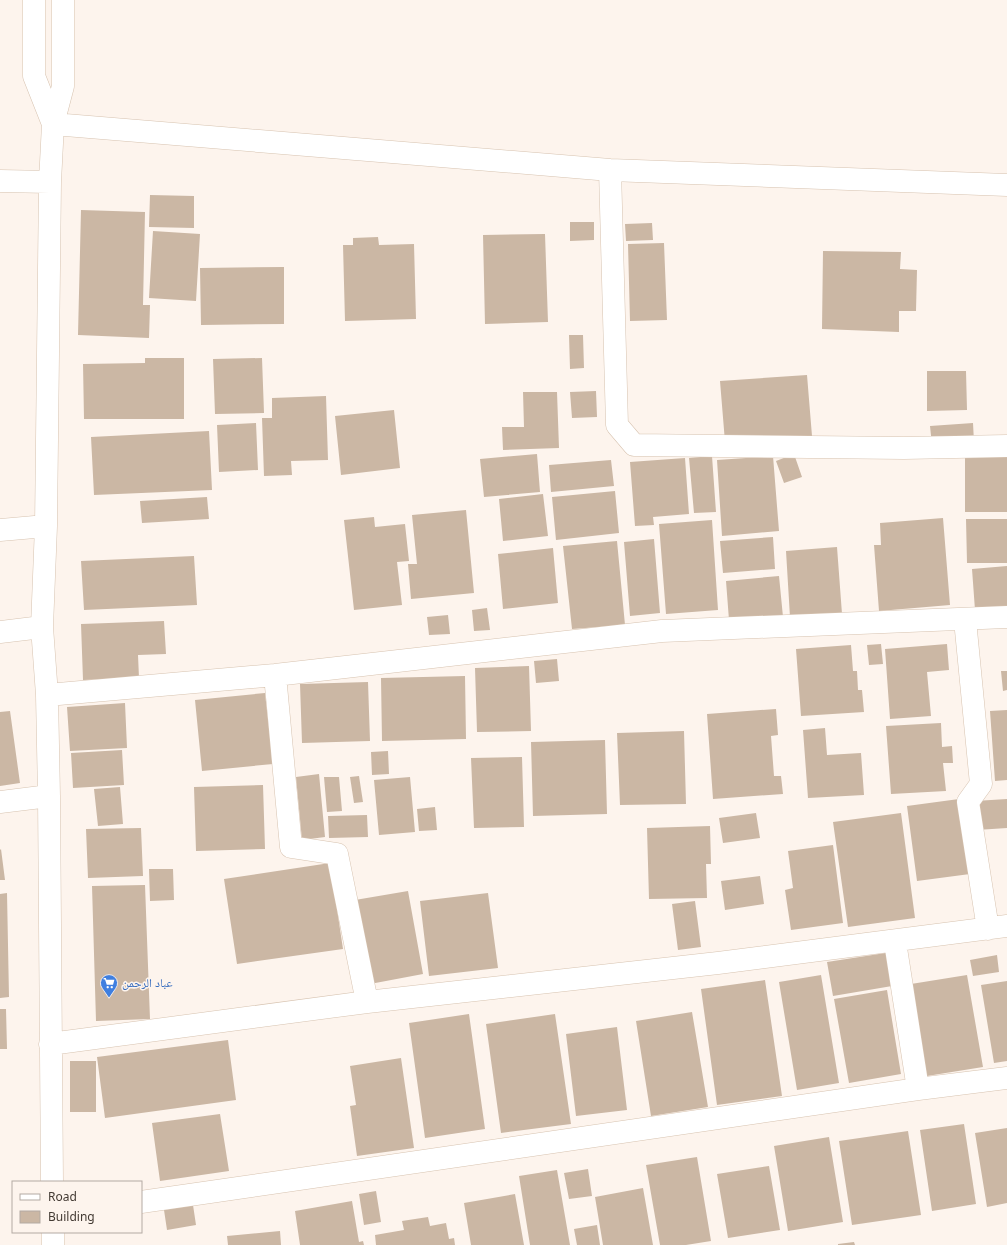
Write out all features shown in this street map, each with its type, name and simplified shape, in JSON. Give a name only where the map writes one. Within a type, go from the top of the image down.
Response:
[{"type":"street","points":[[34,0],[34,76],[53,124]]},
{"type":"street","points":[[52,1181],[49,796],[47,696],[42,627],[46,526],[50,182],[53,124],[63,86],[63,0]]},
{"type":"street","points":[[53,124],[610,170],[1007,186]]},
{"type":"street","points":[[610,170],[617,425],[634,445],[904,448],[1007,446]]},
{"type":"street","points":[[0,181],[50,182]]},
{"type":"street","points":[[0,530],[46,526]]},
{"type":"street","points":[[47,696],[275,675],[662,631],[1007,618]]},
{"type":"street","points":[[50,1044],[367,1002],[718,963],[997,928],[968,802],[981,784],[965,620]]},
{"type":"street","points":[[0,632],[42,627]]},
{"type":"street","points":[[275,675],[291,847],[337,854],[367,1002]]},
{"type":"street","points":[[0,802],[49,796]]},
{"type":"street","points":[[895,942],[918,1089]]},
{"type":"street","points":[[142,1202],[918,1089],[1007,1078]]},
{"type":"street","points":[[53,1233],[53,1245]]},
{"type":"building","points":[[150,195],[194,196],[194,228],[149,227]]},
{"type":"building","points":[[81,210],[145,212],[143,305],[150,305],[149,338],[78,335]]},
{"type":"building","points":[[570,222],[594,222],[594,240],[570,241]]},
{"type":"building","points":[[652,223],[653,240],[626,241],[625,224]]},
{"type":"building","points":[[153,231],[200,234],[196,301],[149,298]]},
{"type":"building","points":[[545,234],[548,322],[485,324],[483,235]]},
{"type":"building","points":[[378,237],[379,245],[414,244],[416,319],[345,321],[343,245],[353,245],[353,238]]},
{"type":"building","points":[[664,243],[667,320],[630,321],[628,244]]},
{"type":"building","points":[[823,251],[901,252],[900,269],[917,270],[916,311],[899,311],[899,332],[822,329]]},
{"type":"building","points":[[284,267],[284,324],[201,325],[200,268]]},
{"type":"building","points":[[569,335],[583,335],[584,368],[570,369]]},
{"type":"building","points":[[145,358],[184,358],[184,419],[84,419],[83,364],[145,363]]},
{"type":"building","points":[[262,358],[264,413],[215,414],[213,359]]},
{"type":"building","points":[[927,371],[966,371],[967,410],[927,411]]},
{"type":"building","points":[[807,375],[812,436],[725,442],[720,381]]},
{"type":"building","points":[[596,391],[597,417],[572,418],[570,392]]},
{"type":"building","points":[[523,392],[557,392],[559,448],[503,450],[502,427],[524,427]]},
{"type":"building","points":[[326,396],[328,460],[291,461],[292,475],[264,476],[262,418],[272,418],[272,398]]},
{"type":"building","points":[[394,410],[400,468],[341,475],[335,416]]},
{"type":"building","points":[[256,423],[258,470],[219,472],[217,425]]},
{"type":"building","points":[[973,423],[974,442],[932,445],[930,426]]},
{"type":"building","points":[[209,431],[212,490],[94,495],[91,437]]},
{"type":"building","points":[[537,454],[540,492],[484,497],[480,459]]},
{"type":"building","points":[[794,454],[802,477],[784,483],[776,461]]},
{"type":"building","points":[[965,454],[1007,455],[1007,512],[965,512]]},
{"type":"building","points":[[712,456],[716,512],[694,513],[689,458]]},
{"type":"building","points":[[773,456],[779,531],[722,536],[717,460]]},
{"type":"building","points":[[685,458],[689,514],[653,517],[654,525],[635,526],[630,462]]},
{"type":"building","points":[[611,460],[614,486],[551,492],[549,465]]},
{"type":"building","points":[[615,491],[619,533],[556,540],[552,497]]},
{"type":"building","points":[[543,494],[548,536],[503,541],[499,499]]},
{"type":"building","points":[[207,497],[209,519],[142,523],[140,501]]},
{"type":"building","points":[[466,510],[474,593],[411,599],[408,564],[417,564],[412,515]]},
{"type":"building","points":[[374,517],[375,527],[405,524],[409,561],[397,562],[402,605],[354,610],[344,520]]},
{"type":"building","points":[[943,518],[950,605],[879,611],[874,545],[881,545],[880,523]]},
{"type":"building","points":[[966,519],[1007,519],[1007,563],[967,563]]},
{"type":"building","points":[[712,520],[718,610],[666,614],[659,524]]},
{"type":"building","points":[[773,537],[775,569],[723,573],[720,541]]},
{"type":"building","points":[[654,539],[660,613],[630,616],[624,542]]},
{"type":"building","points":[[617,541],[625,625],[572,629],[563,546]]},
{"type":"building","points":[[837,547],[842,614],[790,617],[786,551]]},
{"type":"building","points":[[553,548],[558,603],[503,609],[498,554]]},
{"type":"building","points":[[194,556],[197,605],[84,610],[81,561]]},
{"type":"building","points":[[1007,566],[1007,608],[975,610],[972,569]]},
{"type":"building","points":[[779,576],[783,617],[729,620],[726,581]]},
{"type":"building","points":[[487,608],[490,630],[474,631],[472,610]]},
{"type":"building","points":[[448,615],[450,634],[429,635],[427,617]]},
{"type":"building","points":[[164,621],[166,654],[138,655],[139,678],[83,680],[81,624]]},
{"type":"building","points":[[881,644],[883,664],[869,665],[867,645]]},
{"type":"building","points":[[947,644],[949,670],[927,672],[931,716],[890,719],[885,649]]},
{"type":"building","points":[[851,645],[853,671],[857,671],[858,690],[862,690],[864,712],[801,716],[796,649]]},
{"type":"building","points":[[557,659],[559,681],[536,683],[534,661]]},
{"type":"building","points":[[529,666],[531,731],[477,732],[475,668]]},
{"type":"building","points":[[1001,671],[1007,671],[1007,690],[1003,691]]},
{"type":"building","points":[[465,676],[466,739],[382,741],[381,678]]},
{"type":"building","points":[[368,682],[370,741],[302,743],[300,684]]},
{"type":"building","points":[[265,693],[273,764],[202,771],[195,700]]},
{"type":"building","points":[[125,703],[127,748],[70,751],[67,707]]},
{"type":"building","points":[[776,709],[778,735],[771,736],[774,776],[781,776],[783,794],[713,799],[707,714]]},
{"type":"building","points":[[1007,710],[1007,780],[995,781],[990,711]]},
{"type":"building","points":[[10,711],[20,783],[0,786],[0,712]]},
{"type":"building","points":[[941,723],[942,747],[952,746],[953,763],[943,763],[946,791],[891,794],[886,726]]},
{"type":"building","points":[[825,728],[827,755],[861,753],[864,795],[808,798],[803,730]]},
{"type":"building","points":[[684,731],[686,804],[620,805],[617,733]]},
{"type":"building","points":[[605,740],[607,814],[533,816],[531,742]]},
{"type":"building","points":[[122,750],[124,785],[73,788],[71,753]]},
{"type":"building","points":[[388,751],[389,774],[372,775],[371,752]]},
{"type":"building","points":[[522,757],[524,827],[474,828],[471,758]]},
{"type":"building","points":[[319,774],[325,837],[302,840],[296,777]]},
{"type":"building","points":[[359,776],[363,802],[354,803],[350,777]]},
{"type":"building","points":[[324,777],[339,777],[342,811],[327,812]]},
{"type":"building","points":[[410,777],[415,832],[379,835],[374,780]]},
{"type":"building","points":[[263,785],[265,849],[196,851],[194,787]]},
{"type":"building","points":[[120,787],[123,824],[98,826],[94,789]]},
{"type":"building","points":[[959,799],[970,874],[917,881],[907,806]]},
{"type":"building","points":[[1007,799],[1007,828],[977,830],[975,801]]},
{"type":"building","points":[[435,807],[437,830],[419,831],[417,809]]},
{"type":"building","points":[[756,813],[760,838],[723,843],[719,818]]},
{"type":"building","points":[[901,813],[915,918],[848,927],[833,822]]},
{"type":"building","points":[[367,815],[368,837],[329,838],[328,816]]},
{"type":"building","points":[[710,826],[711,864],[706,864],[707,898],[649,899],[647,828]]},
{"type":"building","points":[[141,828],[143,876],[88,878],[86,829]]},
{"type":"building","points":[[833,845],[843,923],[791,930],[785,890],[793,888],[788,851]]},
{"type":"building","points":[[1,849],[5,880],[0,880]]},
{"type":"building","points":[[330,863],[343,949],[237,964],[224,879]]},
{"type":"building","points":[[149,869],[173,869],[174,900],[150,901]]},
{"type":"building","points":[[760,876],[764,904],[725,910],[721,881]]},
{"type":"building","points":[[145,885],[150,1019],[96,1021],[92,886]]},
{"type":"building","points":[[408,891],[423,974],[370,984],[355,900]]},
{"type":"building","points":[[7,893],[9,997],[0,998],[0,894]]},
{"type":"building","points":[[488,893],[498,968],[429,976],[420,901]]},
{"type":"building","points":[[695,901],[701,947],[678,950],[672,904]]},
{"type":"building","points":[[892,952],[898,985],[833,996],[827,962]]},
{"type":"building","points":[[997,955],[999,972],[973,976],[970,960]]},
{"type":"building","points":[[821,975],[839,1083],[797,1090],[779,982]]},
{"type":"building","points":[[967,975],[983,1067],[927,1076],[911,984]]},
{"type":"building","points":[[765,980],[782,1096],[717,1105],[701,989]]},
{"type":"building","points":[[1007,981],[1007,1061],[994,1063],[981,985]]},
{"type":"building","points":[[887,990],[901,1074],[849,1083],[834,999]]},
{"type":"building","points":[[0,1009],[6,1009],[7,1049],[0,1049]]},
{"type":"building","points":[[692,1012],[708,1107],[651,1116],[636,1021]]},
{"type":"building","points":[[469,1014],[485,1129],[425,1138],[409,1023]]},
{"type":"building","points":[[555,1014],[571,1124],[501,1133],[486,1024]]},
{"type":"building","points":[[617,1027],[627,1110],[576,1116],[566,1034]]},
{"type":"building","points":[[228,1040],[236,1100],[105,1118],[97,1057]]},
{"type":"building","points":[[401,1058],[414,1148],[357,1156],[350,1106],[356,1105],[350,1066]]},
{"type":"building","points":[[70,1061],[96,1061],[96,1112],[70,1112]]},
{"type":"building","points":[[220,1114],[229,1171],[160,1181],[152,1123]]},
{"type":"building","points":[[964,1124],[976,1204],[932,1211],[920,1130]]},
{"type":"building","points":[[1007,1128],[1007,1203],[987,1207],[975,1133]]},
{"type":"building","points":[[908,1131],[921,1215],[852,1225],[839,1141]]},
{"type":"building","points":[[829,1137],[843,1222],[788,1231],[774,1146]]},
{"type":"building","points":[[697,1157],[711,1241],[686,1245],[660,1245],[646,1165]]},
{"type":"building","points":[[769,1166],[780,1230],[728,1238],[717,1174]]},
{"type":"building","points":[[588,1169],[592,1196],[569,1199],[564,1173]]},
{"type":"building","points":[[557,1170],[570,1245],[530,1245],[519,1176]]},
{"type":"building","points":[[643,1188],[653,1245],[603,1245],[595,1197]]},
{"type":"building","points":[[376,1191],[381,1222],[364,1225],[359,1194]]},
{"type":"building","points":[[515,1194],[524,1245],[471,1245],[464,1203]]},
{"type":"building","points":[[352,1201],[359,1242],[363,1241],[364,1245],[300,1245],[295,1211]]},
{"type":"building","points":[[193,1205],[196,1225],[167,1230],[164,1210]]},
{"type":"building","points":[[428,1217],[430,1226],[446,1223],[449,1239],[454,1238],[455,1245],[376,1245],[375,1235],[404,1230],[402,1221]]},
{"type":"building","points":[[597,1225],[600,1245],[577,1245],[574,1229]]},
{"type":"building","points":[[280,1231],[281,1245],[228,1245],[227,1236]]},
{"type":"building","points":[[854,1242],[855,1245],[838,1245],[838,1244]]},
{"type":"place","name":"عباد الرحمن","points":[[109,998]]}]
